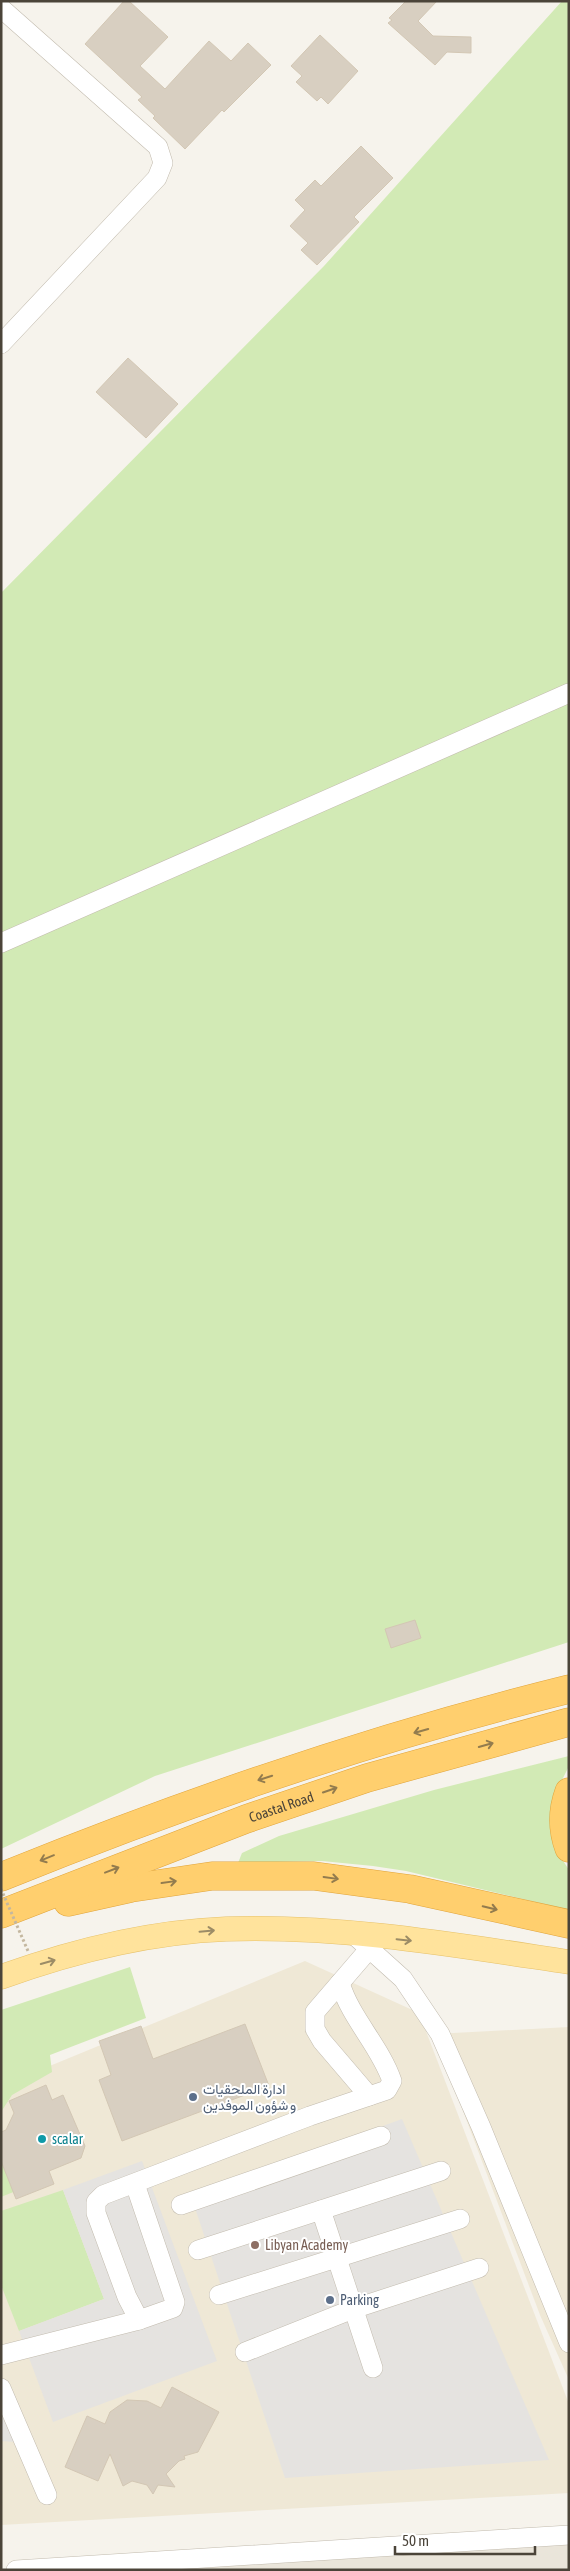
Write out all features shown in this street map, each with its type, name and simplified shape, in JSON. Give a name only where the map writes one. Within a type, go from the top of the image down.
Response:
[{"type":"highway","points":[[1,1877],[122,1828],[227,1790],[348,1752],[561,1690]]},
{"type":"highway","name":"Coastal Road","points":[[1,1914],[246,1819],[367,1778],[569,1722]]},
{"type":"highway","points":[[569,1792],[564,1806],[564,1833],[569,1848]]},
{"type":"highway","points":[[1,1918],[131,1888],[212,1876],[314,1876],[410,1889],[569,1924]]},
{"type":"main road","points":[[1,1977],[74,1954],[124,1942],[175,1933],[226,1929],[277,1929],[362,1941],[450,1944],[569,1962]]},
{"type":"street","points":[[1,8],[158,147],[163,163],[157,178],[1,344]]},
{"type":"street","points":[[1,943],[569,693]]},
{"type":"street","points":[[369,2096],[322,2041],[315,2029],[315,2012],[340,1983],[362,1941],[403,1978],[425,2009],[452,2058],[569,2343]]},
{"type":"street","points":[[139,2320],[127,2297],[96,2208],[96,2202],[103,2195],[310,2116],[387,2090],[392,2081],[387,2065],[345,2000],[340,1983]]},
{"type":"street","points":[[181,2206],[381,2136]]},
{"type":"street","points":[[198,2250],[441,2171]]},
{"type":"street","points":[[1,2355],[139,2320],[167,2312],[173,2308],[175,2302],[136,2184]]},
{"type":"street","points":[[321,2210],[372,2368]]},
{"type":"street","points":[[219,2295],[460,2219]]},
{"type":"street","points":[[245,2352],[353,2309],[479,2268]]},
{"type":"street","points":[[1,2388],[47,2495]]},
{"type":"street","points":[[16,2570],[152,2565],[569,2535]]},
{"type":"path","points":[[1,1889],[28,1951]]},
{"type":"shaded area","name":"Libyan Academy","points":[[305,1961],[419,2013],[569,2404],[569,2493],[1,2525],[1,2086]]},
{"type":"shaded area","points":[[569,2027],[569,2380],[540,2315],[434,2034]]},
{"type":"shaded area","points":[[402,2119],[549,2460],[285,2478],[191,2196]]},
{"type":"shaded area","points":[[142,2161],[217,2361],[53,2422],[19,2331],[104,2299],[63,2190]]},
{"type":"shaded area","points":[[1,2405],[15,2442],[1,2441]]},
{"type":"shaded area","points":[[569,2542],[569,2570],[133,2570]]},
{"type":"green space","points":[[562,1],[569,1],[569,1642],[155,1776],[1,1849],[1,593],[324,266]]},
{"type":"green space","points":[[569,1756],[569,1766],[554,1796],[562,1859],[569,1870],[569,1910],[406,1871],[373,1866],[322,1861],[238,1863],[242,1853],[279,1836],[434,1790]]},
{"type":"green space","points":[[130,1967],[146,2018],[50,2055],[52,2072],[12,2095],[1,2112],[1,2010]]},
{"type":"green space","points":[[1,2154],[16,2191],[1,2197]]},
{"type":"green space","points":[[63,2190],[104,2299],[19,2331],[1,2285],[1,2211]]},
{"type":"building","points":[[124,1],[129,1],[168,37],[140,66],[165,89],[209,41],[231,61],[248,43],[271,65],[224,112],[222,110],[185,149],[153,118],[155,116],[138,100],[142,97],[85,44]]},
{"type":"building","points":[[406,1],[437,1],[418,21],[433,36],[471,37],[471,53],[447,52],[435,65],[388,23],[392,20],[389,18]]},
{"type":"building","points":[[320,35],[358,71],[328,104],[321,97],[317,101],[296,82],[302,76],[291,66]]},
{"type":"building","points":[[361,146],[393,178],[354,217],[359,222],[317,265],[301,250],[308,243],[290,226],[305,210],[295,200],[315,180],[321,186]]},
{"type":"building","points":[[128,358],[178,404],[146,438],[96,392]]},
{"type":"building","points":[[415,1620],[421,1638],[391,1648],[385,1629]]},
{"type":"building","points":[[245,2024],[269,2086],[122,2141],[99,2080],[111,2075],[99,2041],[141,2026],[153,2059]]},
{"type":"building","name":"scalar","points":[[46,2085],[52,2100],[63,2095],[85,2146],[81,2158],[49,2171],[54,2184],[16,2199],[1,2161],[1,2132],[6,2130],[14,2113],[9,2101]]},
{"type":"building","points":[[172,2387],[219,2412],[198,2452],[184,2456],[185,2459],[179,2461],[166,2474],[175,2487],[158,2485],[153,2494],[147,2485],[132,2481],[123,2486],[110,2454],[98,2481],[65,2467],[87,2416],[105,2424],[110,2412],[127,2400],[147,2401],[161,2408]]},
{"type":"place","name":"ادارة الملحقيات و شؤون الموفدين","points":[[193,2097]]},
{"type":"place","name":"scalar","points":[[42,2139]]},
{"type":"place","name":"Libyan Academy","points":[[255,2245]]},
{"type":"place","name":"Parking","points":[[330,2300]]}]
